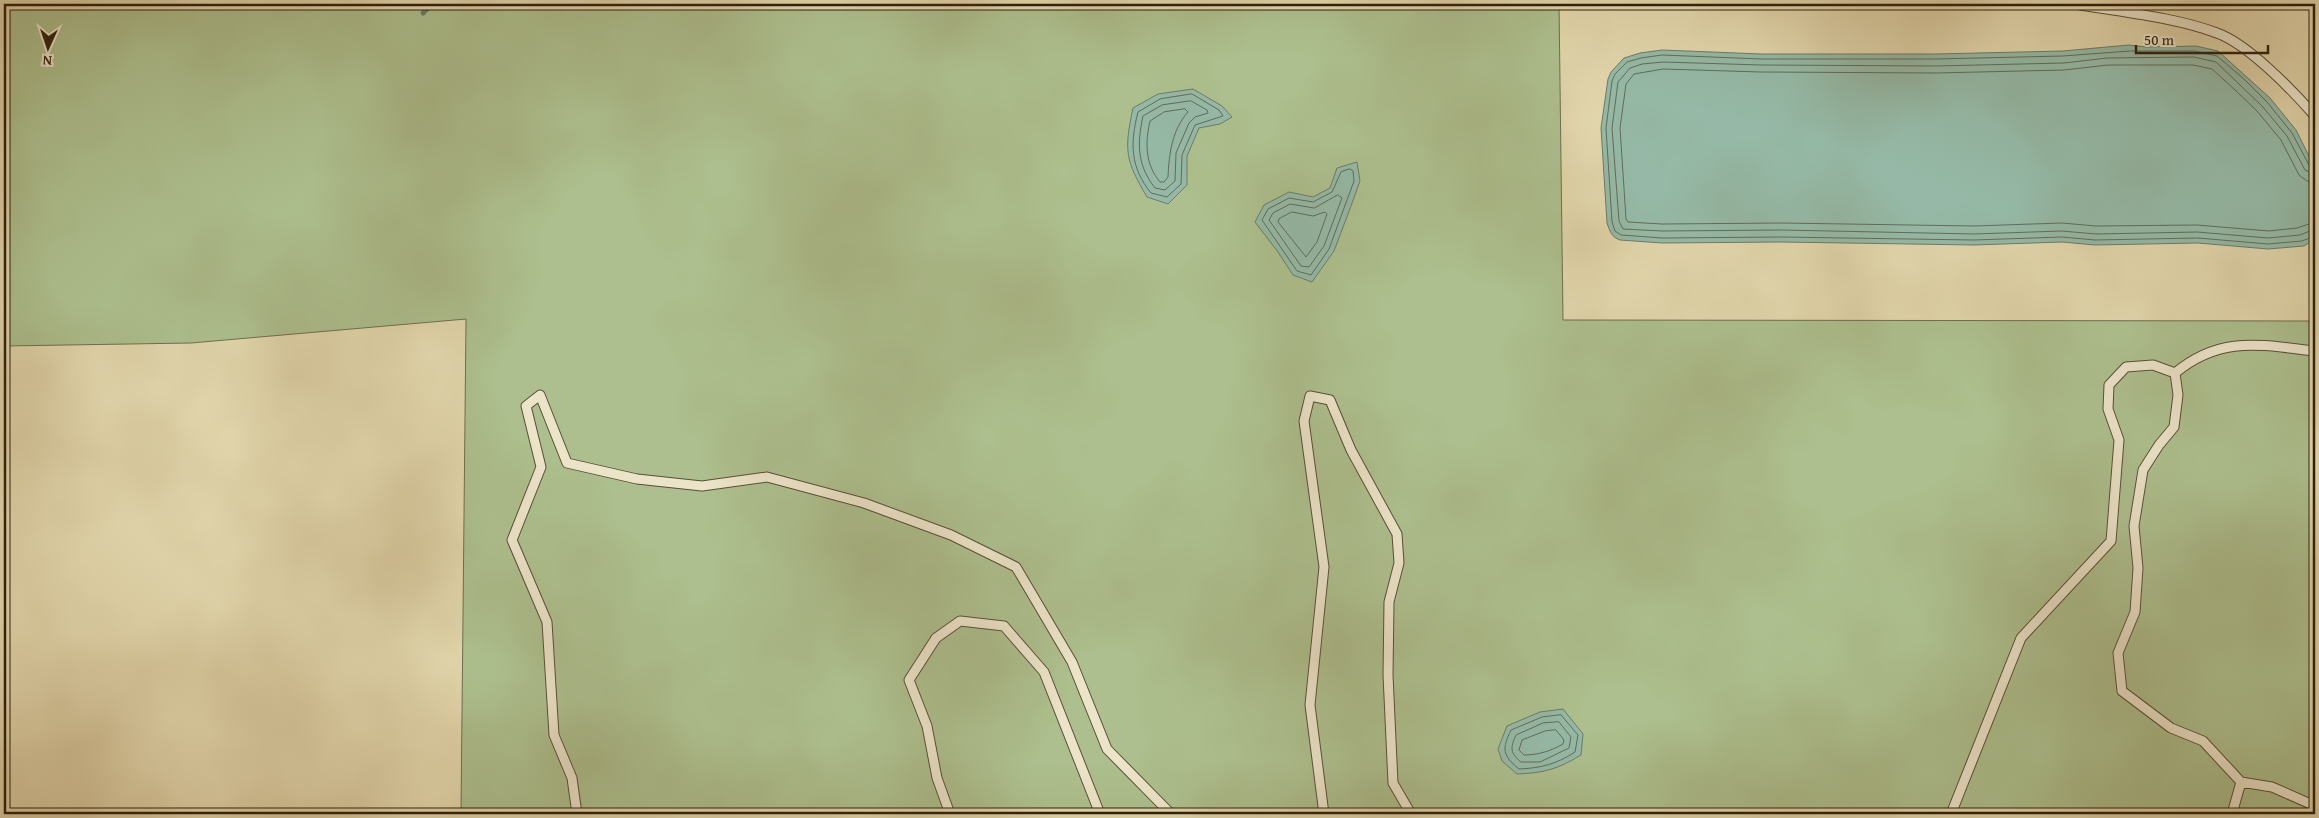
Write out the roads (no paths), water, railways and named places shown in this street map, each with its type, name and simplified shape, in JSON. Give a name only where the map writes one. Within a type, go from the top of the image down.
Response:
[{"type":"lane","points":[[2075,4],[2179,23],[2218,33],[2251,53],[2296,95],[2315,116]]},
{"type":"lane","points":[[2175,373],[2190,361],[2207,352],[2242,345],[2315,351]]},
{"type":"lane","points":[[1951,814],[2021,638],[2110,541],[2119,440],[2108,409],[2109,385],[2126,367],[2153,365],[2175,373]]},
{"type":"lane","points":[[2175,373],[2178,395],[2174,427],[2142,470],[2134,526],[2138,568],[2135,612],[2118,653],[2122,691],[2170,728],[2203,741],[2241,782],[2272,786],[2314,805],[2315,809]]},
{"type":"lane","points":[[577,814],[572,778],[554,736],[547,622],[512,540],[541,466],[526,406],[540,394],[567,463],[637,480],[702,486],[767,477],[864,503],[951,535],[1016,567],[1072,662],[1107,749],[1172,814]]},
{"type":"lane","points":[[1324,814],[1310,705],[1324,568],[1304,421],[1310,396],[1330,400],[1351,450],[1397,534],[1399,563],[1389,602],[1388,675],[1393,783],[1411,814]]},
{"type":"lane","points":[[950,814],[937,778],[927,726],[909,680],[936,638],[960,621],[1004,626],[1044,672],[1100,814]]},
{"type":"lane","points":[[2232,814],[2241,782]]},
{"type":"water","points":[[2129,45],[2146,47],[2196,46],[2218,51],[2270,98],[2296,130],[2315,168],[2315,239],[2304,246],[2268,249],[2198,243],[2095,245],[2062,242],[1974,245],[1782,242],[1662,243],[1617,239],[1610,231],[1607,223],[1601,128],[1608,79],[1611,72],[1624,58],[1640,53],[1662,50],[1761,54],[1936,54],[2063,51]]},
{"type":"water","points":[[1193,89],[1222,106],[1232,117],[1220,124],[1199,128],[1187,156],[1187,185],[1168,204],[1147,197],[1134,173],[1128,154],[1128,134],[1133,108],[1158,94]]},
{"type":"water","points":[[1357,162],[1360,181],[1334,251],[1312,282],[1293,275],[1255,222],[1264,205],[1289,192],[1313,197],[1330,188],[1337,168]]},
{"type":"water","points":[[1563,709],[1583,734],[1581,755],[1565,764],[1550,769],[1517,774],[1502,761],[1498,749],[1507,726],[1540,712]]},
{"type":"waterway","points":[[423,13],[432,4]]}]
